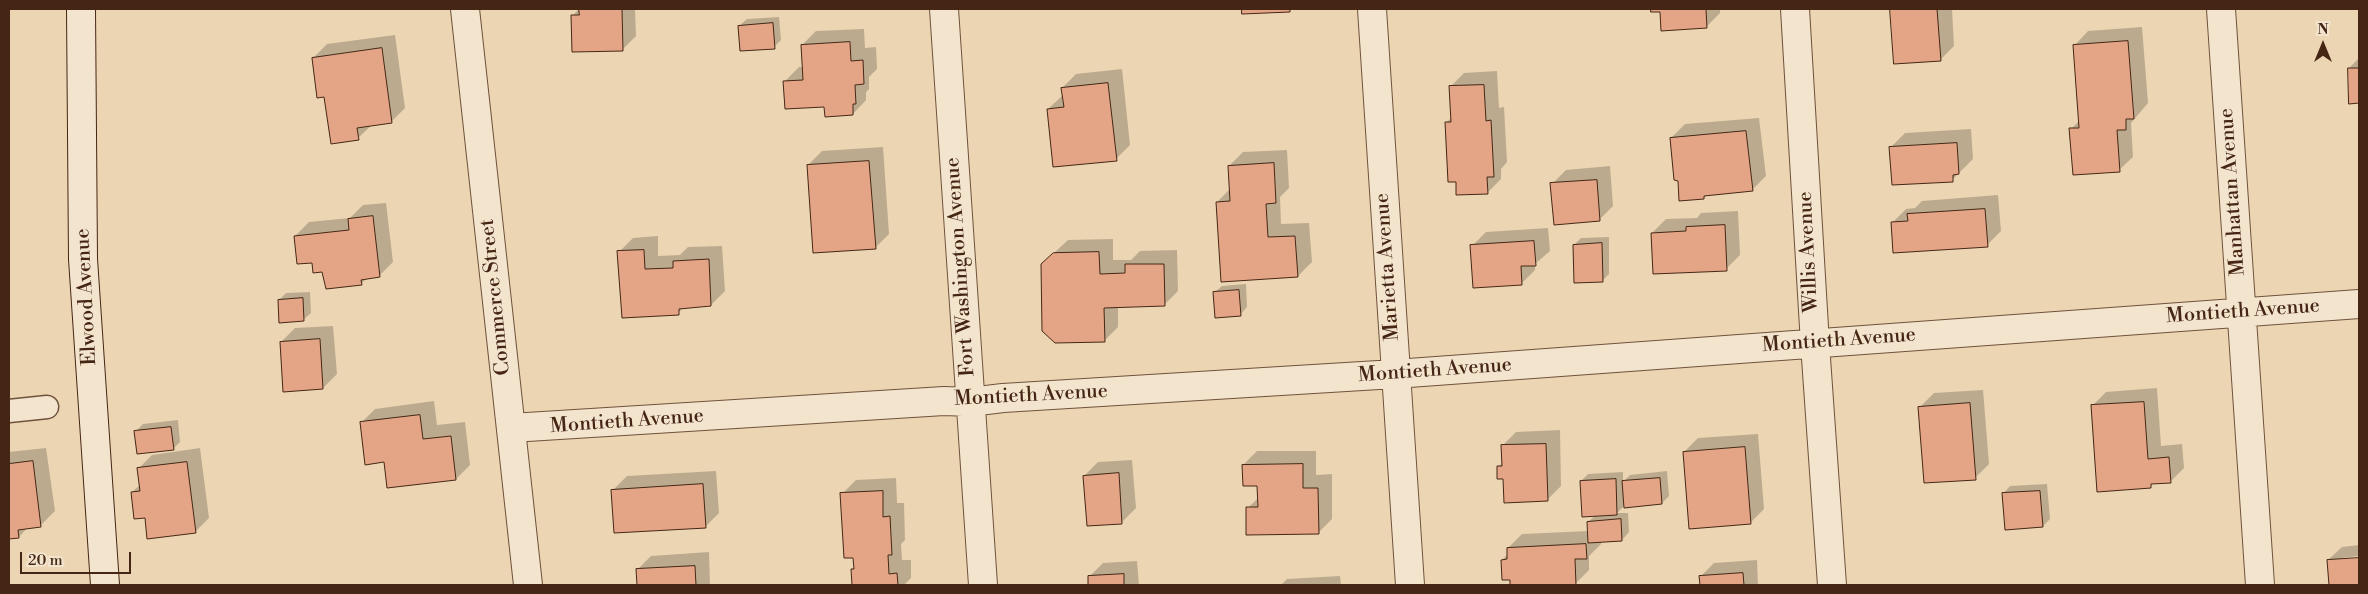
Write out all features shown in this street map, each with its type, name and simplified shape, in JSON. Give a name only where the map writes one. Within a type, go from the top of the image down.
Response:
[{"type":"street","name":"Elwood Avenue","points":[[81,9],[83,259],[105,585]]},
{"type":"street","name":"Commerce Street","points":[[466,9],[528,585]]},
{"type":"street","name":"Fort Washington Avenue","points":[[944,9],[983,585]]},
{"type":"street","name":"Marietta Avenue","points":[[1372,9],[1410,585]]},
{"type":"street","name":"Willis Avenue","points":[[1795,9],[1815,344],[1832,585]]},
{"type":"street","name":"Manhattan Avenue","points":[[2221,9],[2260,585]]},
{"type":"street","name":"Montieth Avenue","points":[[511,428],[944,401],[970,402],[1003,398],[1395,374],[2359,304]]},
{"type":"lane","points":[[9,411],[47,407]]},
{"type":"building","points":[[579,9],[622,9],[623,51],[572,52],[571,15],[579,15]]},
{"type":"building","points":[[1242,9],[1290,9],[1290,12],[1242,14]]},
{"type":"building","points":[[1651,9],[1706,9],[1707,28],[1661,31],[1660,12],[1651,12]]},
{"type":"building","points":[[1890,9],[1937,9],[1941,61],[1894,64]]},
{"type":"building","points":[[773,23],[775,49],[740,51],[738,26]]},
{"type":"building","points":[[2128,41],[2134,119],[2126,119],[2126,130],[2117,130],[2120,172],[2073,175],[2069,128],[2079,128],[2073,45]]},
{"type":"building","points":[[850,42],[851,61],[863,60],[864,84],[855,85],[856,104],[853,104],[853,115],[825,117],[824,107],[785,109],[783,81],[803,80],[801,45]]},
{"type":"building","points":[[382,48],[392,123],[357,128],[359,140],[331,144],[324,97],[317,98],[312,58]]},
{"type":"building","points":[[2348,68],[2359,68],[2359,103],[2349,104]]},
{"type":"building","points":[[1108,83],[1117,161],[1053,167],[1047,109],[1064,107],[1061,88]]},
{"type":"building","points":[[1484,85],[1486,121],[1491,120],[1494,177],[1487,177],[1488,194],[1456,195],[1456,182],[1448,182],[1445,122],[1451,122],[1449,86]]},
{"type":"building","points":[[1746,131],[1753,191],[1704,196],[1704,199],[1679,201],[1678,181],[1674,180],[1670,138]]},
{"type":"building","points":[[1957,143],[1959,174],[1953,175],[1953,182],[1892,185],[1889,147]]},
{"type":"building","points":[[869,161],[876,249],[813,253],[807,165]]},
{"type":"building","points":[[1274,163],[1276,203],[1266,204],[1268,237],[1295,236],[1298,277],[1221,282],[1216,202],[1230,201],[1228,166]]},
{"type":"building","points":[[1597,180],[1600,221],[1554,225],[1550,183]]},
{"type":"building","points":[[1985,209],[1988,247],[1893,253],[1891,222],[1908,221],[1907,214]]},
{"type":"building","points":[[373,216],[380,277],[361,280],[362,285],[326,289],[322,272],[313,273],[312,263],[297,264],[294,236],[349,230],[348,219]]},
{"type":"building","points":[[1725,225],[1727,271],[1653,274],[1651,233],[1686,231],[1686,227]]},
{"type":"building","points":[[1534,241],[1536,266],[1521,266],[1522,285],[1473,288],[1470,245]]},
{"type":"building","points":[[1602,243],[1603,282],[1574,283],[1573,245]]},
{"type":"building","points":[[644,250],[645,269],[673,268],[673,261],[709,259],[711,306],[679,309],[679,315],[622,318],[617,251]]},
{"type":"building","points":[[1099,252],[1100,274],[1125,273],[1125,264],[1164,264],[1165,306],[1104,308],[1105,342],[1055,343],[1042,331],[1041,264],[1053,253]]},
{"type":"building","points":[[1239,290],[1241,316],[1215,318],[1213,292]]},
{"type":"building","points":[[303,298],[304,321],[279,323],[278,300]]},
{"type":"building","points":[[320,339],[323,389],[283,392],[280,342]]},
{"type":"building","points":[[2144,402],[2148,459],[2169,457],[2171,483],[2151,484],[2151,488],[2097,492],[2091,405]]},
{"type":"building","points":[[1970,403],[1976,480],[1924,483],[1918,407]]},
{"type":"building","points":[[420,415],[423,439],[451,436],[456,480],[387,488],[384,462],[365,465],[360,422]]},
{"type":"building","points":[[171,427],[174,450],[137,454],[134,431]]},
{"type":"building","points":[[1546,444],[1548,501],[1504,503],[1503,479],[1497,479],[1497,466],[1502,466],[1501,445]]},
{"type":"building","points":[[1745,447],[1751,524],[1689,529],[1683,452]]},
{"type":"building","points":[[33,461],[41,527],[18,530],[19,538],[9,539],[9,464]]},
{"type":"building","points":[[187,462],[196,533],[147,539],[145,518],[134,519],[131,492],[140,491],[137,468]]},
{"type":"building","points":[[1303,464],[1303,488],[1318,488],[1319,534],[1246,535],[1246,507],[1258,507],[1257,486],[1243,486],[1242,465]]},
{"type":"building","points":[[1119,473],[1122,524],[1087,526],[1083,476]]},
{"type":"building","points":[[1660,478],[1662,504],[1624,508],[1622,481]]},
{"type":"building","points":[[1616,479],[1617,515],[1582,517],[1580,481]]},
{"type":"building","points":[[703,484],[706,528],[614,533],[611,490]]},
{"type":"building","points":[[883,491],[883,517],[890,516],[892,555],[888,555],[889,574],[897,573],[898,585],[852,585],[851,569],[854,569],[853,558],[844,558],[840,493]]},
{"type":"building","points":[[2040,491],[2043,527],[2005,530],[2002,493]]},
{"type":"building","points":[[1621,519],[1622,541],[1588,543],[1587,522]]},
{"type":"building","points":[[1586,544],[1587,559],[1575,559],[1576,585],[1510,585],[1510,580],[1502,580],[1501,560],[1507,559],[1507,548]]},
{"type":"building","points":[[2359,558],[2359,585],[2329,585],[2327,560]]},
{"type":"building","points":[[695,566],[696,585],[637,585],[636,569]]},
{"type":"building","points":[[1743,573],[1744,585],[1700,585],[1699,576]]},
{"type":"building","points":[[1124,574],[1124,585],[1088,585],[1088,576]]}]
